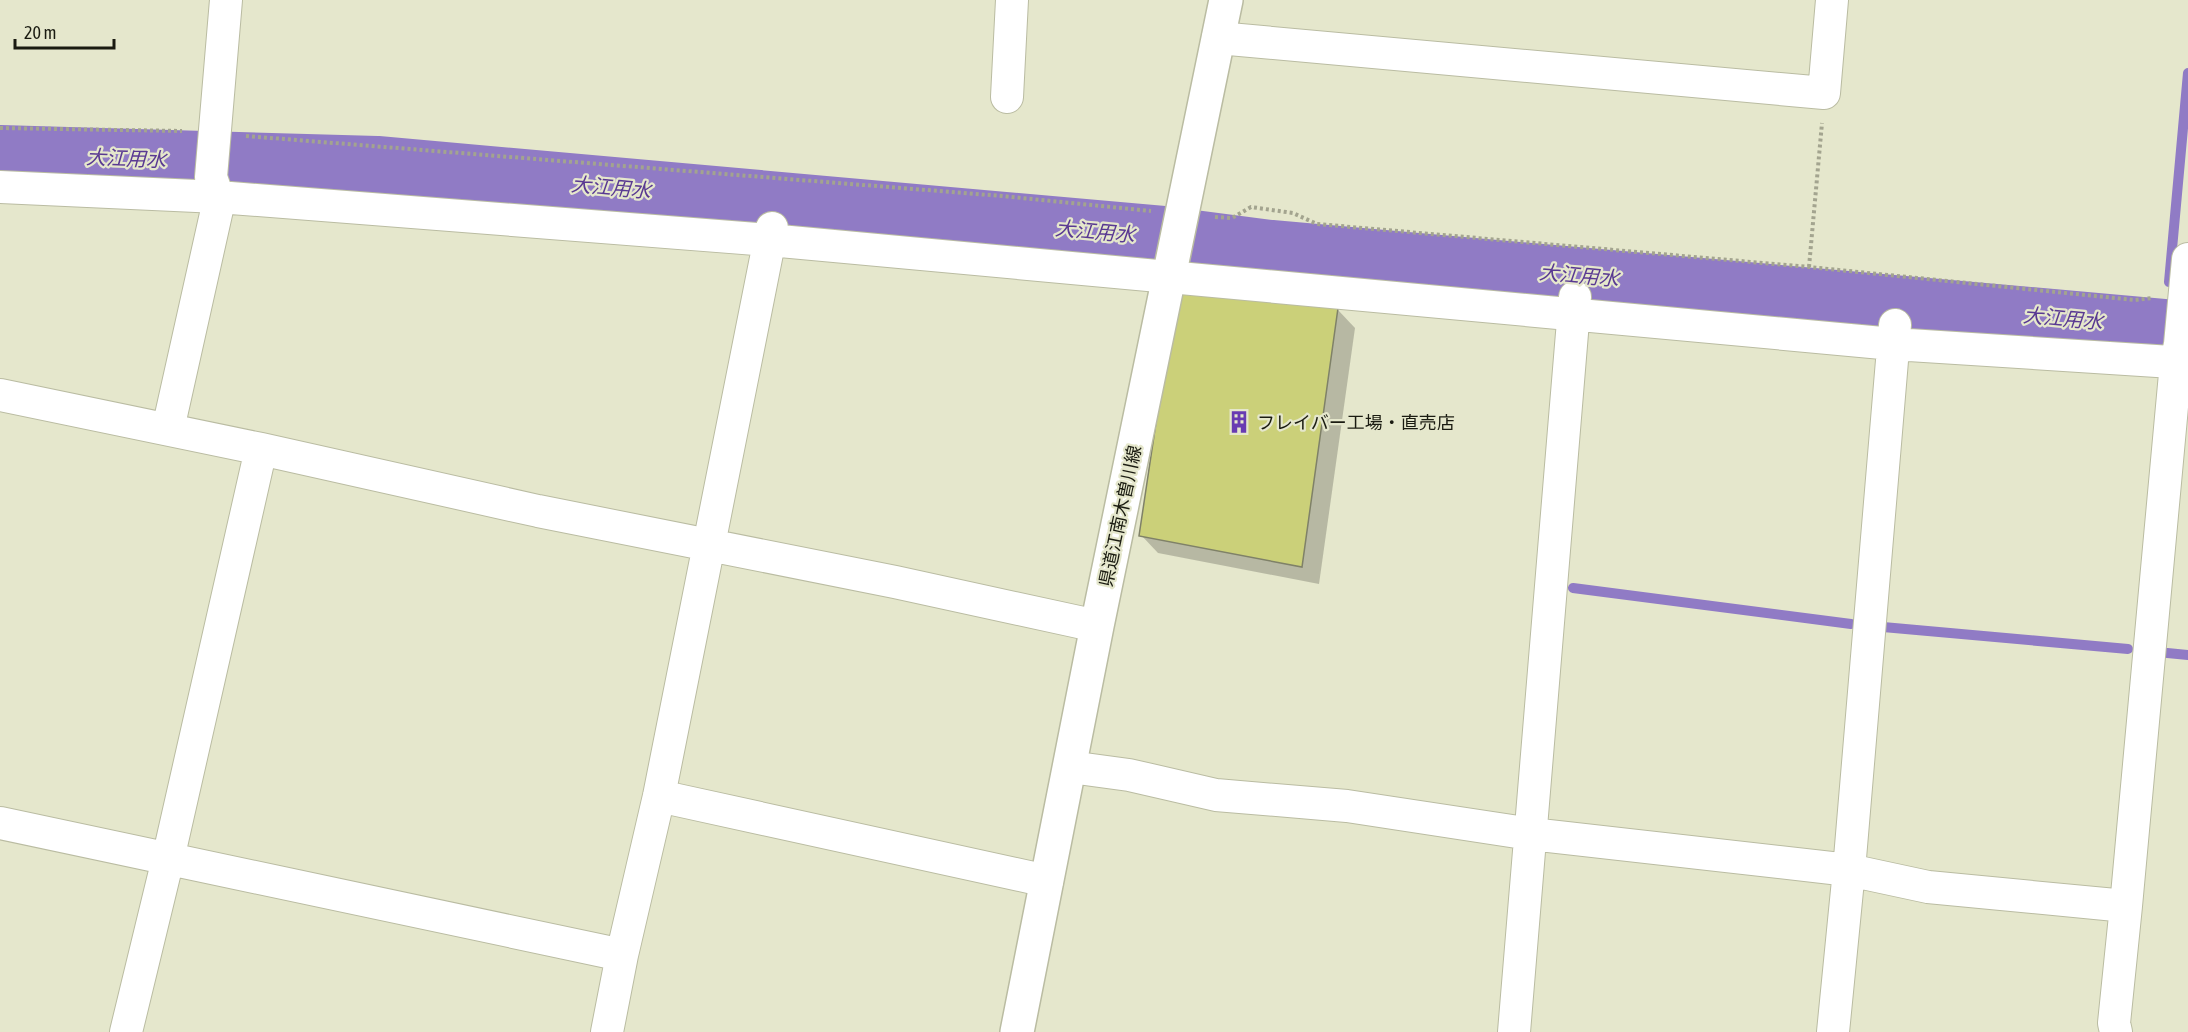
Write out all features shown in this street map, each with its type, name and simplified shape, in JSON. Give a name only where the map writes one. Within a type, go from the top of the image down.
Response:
[{"type":"main road","name":"県道江南木曽川線","points":[[1017,1032],[1097,626],[1226,0]]},
{"type":"street","points":[[168,429],[215,187],[214,138],[226,0]]},
{"type":"street","points":[[1007,97],[1012,0]]},
{"type":"street","points":[[1218,38],[1824,93],[1832,0]]},
{"type":"street","points":[[0,187],[215,187],[770,234],[1169,276],[1574,305],[1894,334],[2182,356]]},
{"type":"street","points":[[607,1032],[622,955],[659,796],[770,234]]},
{"type":"street","points":[[2116,1032],[2114,1023],[2182,356],[2183,307],[2188,259]]},
{"type":"street","points":[[1514,1032],[1574,305]]},
{"type":"street","points":[[1833,1032],[1849,870],[1894,334]]},
{"type":"street","points":[[0,395],[261,449],[538,511],[895,582],[1097,626]]},
{"type":"street","points":[[126,1032],[168,859],[261,449]]},
{"type":"street","points":[[1070,767],[1129,774],[1216,795],[1347,806],[1531,834],[1849,870],[1928,887],[2126,906]]},
{"type":"street","points":[[659,796],[1047,880]]},
{"type":"street","points":[[0,823],[622,955]]},
{"type":"path","points":[[1809,267],[1824,93]]},
{"type":"path","points":[[0,128],[163,129],[214,138],[990,195],[1232,218],[1251,207],[1293,213],[1317,225],[1809,267],[2135,300],[2155,298],[2183,307]]},
{"type":"building","name":"フレイバー工場・直売店","points":[[1176,289],[1338,308],[1302,567],[1139,536]]},
{"type":"waterway","points":[[2169,282],[2188,73]]},
{"type":"waterway","name":"大江用水","points":[[0,154],[377,165],[1163,235],[1271,249],[2188,330]]},
{"type":"waterway","points":[[1573,588],[1851,624]]},
{"type":"waterway","points":[[1883,627],[2128,649]]},
{"type":"waterway","points":[[2157,652],[2188,655]]},
{"type":"place","name":"フレイバー工場・直売店","points":[[1239,422]]}]
